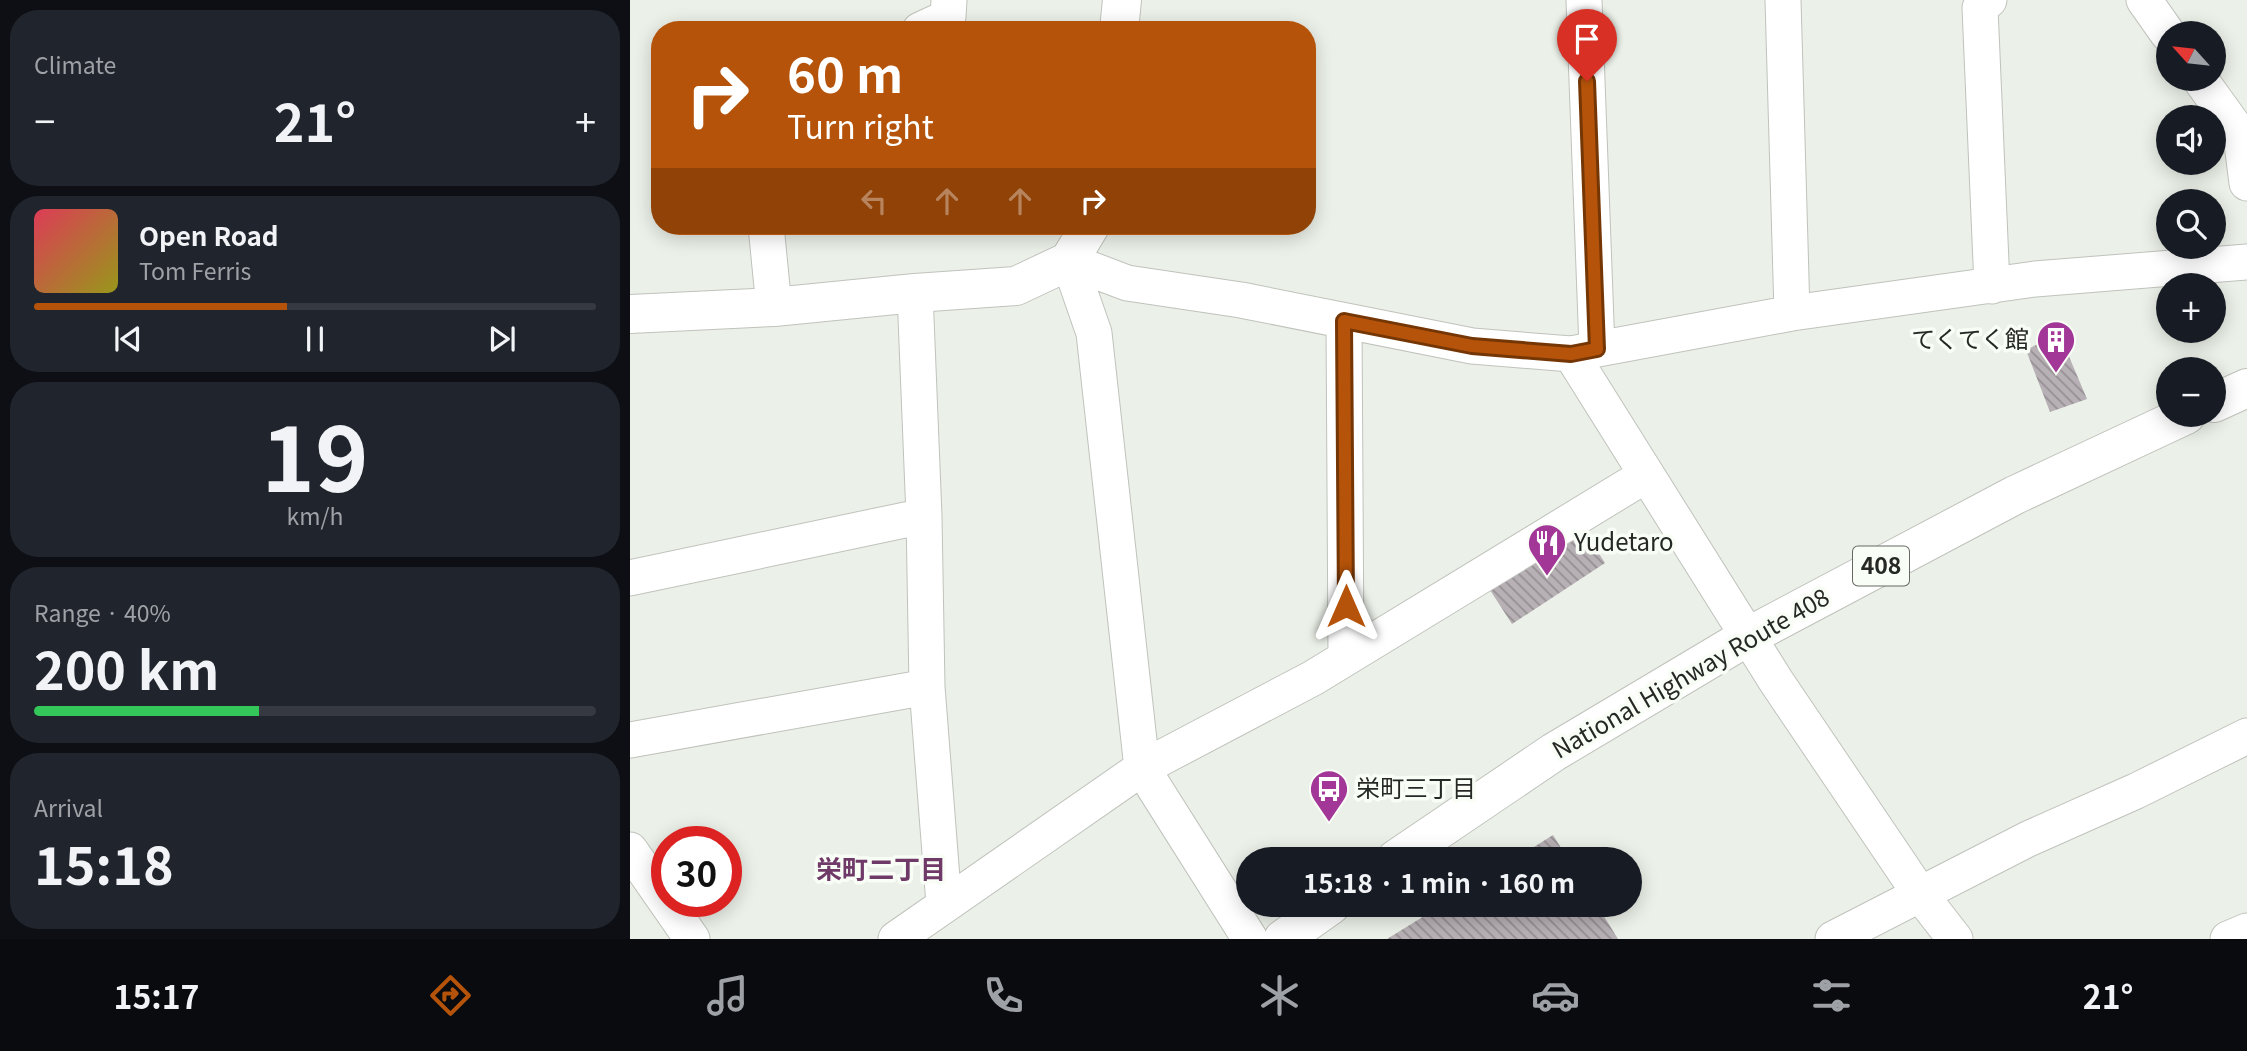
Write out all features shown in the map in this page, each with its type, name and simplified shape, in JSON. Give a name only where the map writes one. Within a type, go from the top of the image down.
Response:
[{"type":"main road","points":[[1120,21],[1122,0]]},
{"type":"main road","points":[[630,314],[774,307],[1016,286],[1069,261],[1085,235]]},
{"type":"main road","points":[[2226,397],[2247,388]]},
{"type":"main road","name":"National Highway Route 408","points":[[1414,847],[1553,752],[1747,637],[2015,495],[2160,427]]},
{"type":"main road","points":[[1283,939],[1314,917]]},
{"type":"street","points":[[941,21],[948,18],[949,0]]},
{"type":"street","points":[[1584,0],[1584,352],[1646,475],[1747,637],[1920,894],[1955,939]]},
{"type":"street","points":[[1783,0],[1792,313]]},
{"type":"street","points":[[1989,0],[1980,8],[1992,286]]},
{"type":"street","points":[[2144,0],[2159,21]]},
{"type":"street","points":[[2209,91],[2241,136],[2247,183]]},
{"type":"street","points":[[767,235],[774,307]]},
{"type":"street","points":[[1069,261],[1127,283],[1241,300],[1472,346],[1584,352],[1792,313],[2035,279],[2247,262]]},
{"type":"street","points":[[1069,261],[1094,333],[1142,768],[1250,939]]},
{"type":"street","points":[[915,293],[924,516],[927,687],[944,904]]},
{"type":"street","points":[[1344,321],[1346,657]]},
{"type":"street","points":[[895,939],[1142,768],[1312,678],[1646,475]]},
{"type":"street","points":[[630,578],[924,516]]},
{"type":"street","points":[[630,740],[927,687]]},
{"type":"street","points":[[1833,939],[2028,839],[2136,791],[2247,736]]},
{"type":"street","points":[[630,850],[692,939]]},
{"type":"street","points":[[2228,939],[2247,931]]},
{"type":"building","name":"てくてく館","points":[[2059,333],[2087,399],[2050,412],[2026,350]]},
{"type":"building","name":"Yudetaro","points":[[1583,529],[1605,563],[1512,624],[1490,590]]},
{"type":"building","points":[[1553,835],[1560,847],[1534,847]]},
{"type":"building","points":[[1423,917],[1604,917],[1618,939],[1387,939]]},
{"type":"place","name":"てくてく館","points":[[2056,374]]},
{"type":"place","name":"Yudetaro","points":[[1547,577]]},
{"type":"place","name":"栄町三丁目","points":[[1329,823]]},
{"type":"district","name":"栄町二丁目","points":[[881,870]]},
{"type":"route","points":[[1346,606],[1344,321],[1472,346],[1571,354],[1597,349],[1587,81]]}]
